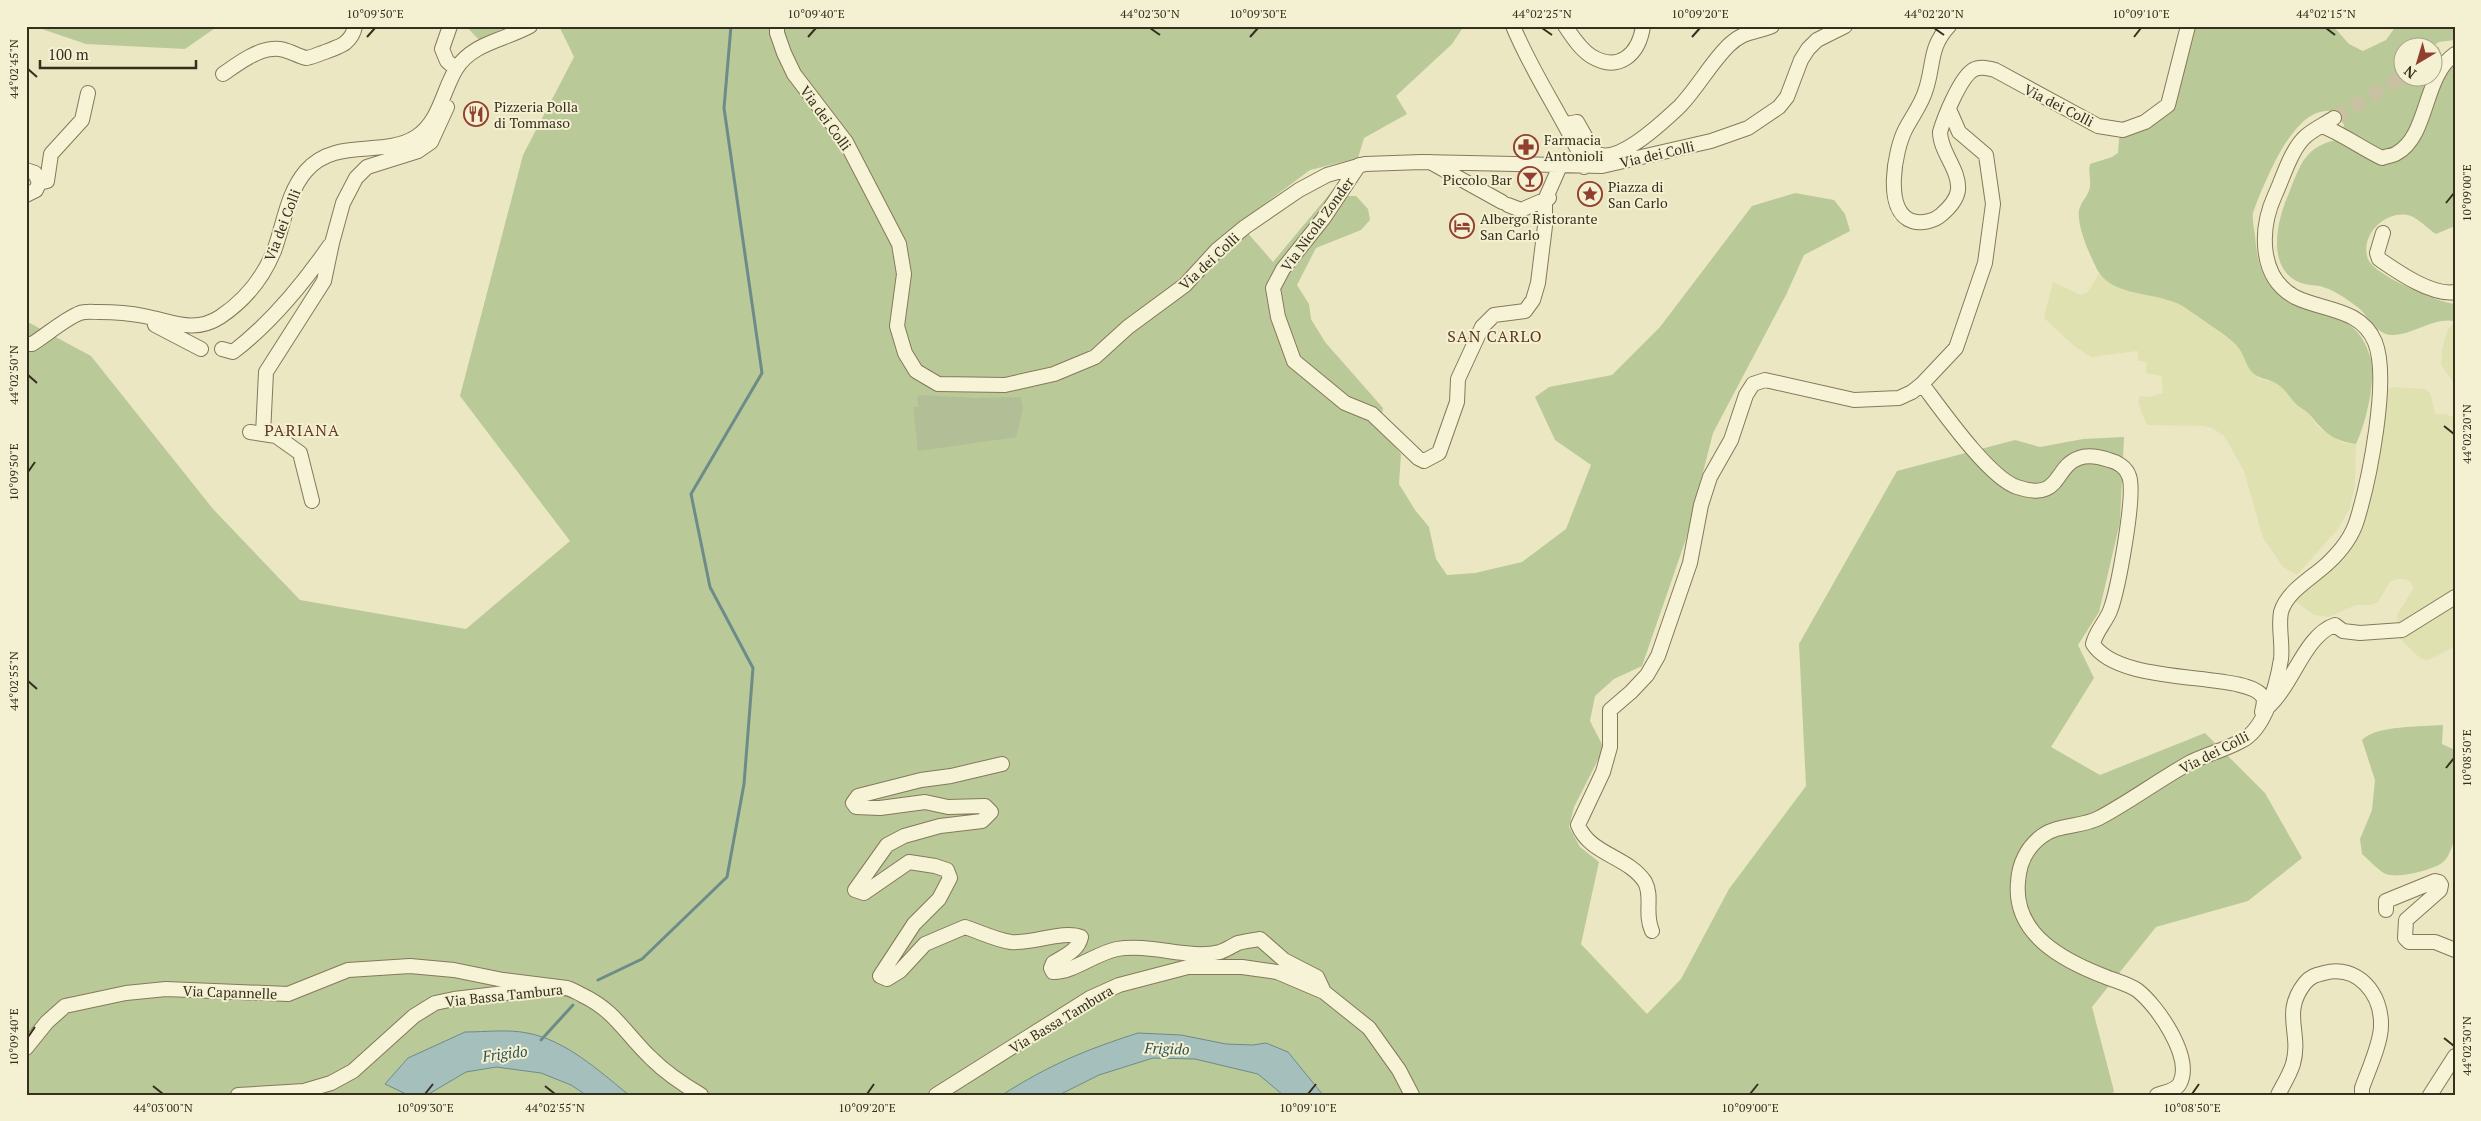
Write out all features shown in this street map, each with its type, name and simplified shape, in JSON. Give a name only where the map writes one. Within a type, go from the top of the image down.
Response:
[{"type":"street","points":[[223,74],[270,49],[285,49],[307,58],[314,56],[344,44],[352,36],[355,26]]},
{"type":"street","points":[[450,26],[442,49],[447,61],[460,65]]},
{"type":"street","points":[[312,501],[300,453],[276,436],[257,433],[266,372],[324,282],[343,203],[362,170],[418,151],[431,142],[439,127],[460,65],[472,53],[489,42],[516,34],[530,26]]},
{"type":"street","name":"Via dei Colli","points":[[777,26],[777,33],[784,54],[794,74],[846,142],[899,244],[904,274],[897,326],[905,353],[916,371],[938,384],[1005,385],[1054,374],[1095,357],[1128,327],[1185,285],[1217,250],[1245,227],[1313,181],[1359,164],[1498,162],[1584,167],[1623,163],[1711,141],[1748,128],[1779,107],[1787,97],[1801,60],[1817,40],[1845,26]]},
{"type":"street","points":[[1513,26],[1520,44],[1566,124],[1584,167]]},
{"type":"street","points":[[1565,26],[1590,55],[1601,60],[1614,62],[1625,59],[1633,53],[1641,40],[1643,26]]},
{"type":"street","points":[[1566,124],[1577,122],[1594,152],[1598,155],[1611,155],[1627,148],[1650,133],[1681,105],[1728,46],[1744,33],[1756,33],[1772,26]]},
{"type":"street","name":"Via dei Colli","points":[[1949,26],[1934,47],[1927,89],[1905,131],[1899,149],[1894,183],[1895,200],[1901,212],[1911,221],[1924,223],[1939,217],[1956,196],[1957,185],[1940,141],[1942,127],[1949,109],[1970,71],[1984,67],[1995,70],[2098,126],[2122,130],[2146,122],[2168,105],[2188,26]]},
{"type":"street","points":[[2322,126],[2382,158],[2397,153],[2410,140],[2439,72],[2450,52]]},
{"type":"street","name":"Via dei Colli","points":[[26,344],[32,344],[80,313],[107,312],[143,316],[186,327],[205,326],[230,309],[260,279],[274,251],[291,198],[305,172],[316,161],[329,154],[398,143],[414,138],[426,129],[442,104],[460,65]]},
{"type":"street","points":[[39,183],[47,181],[51,154],[82,120],[88,93]]},
{"type":"street","points":[[1652,931],[1647,920],[1649,894],[1645,883],[1636,872],[1591,844],[1583,837],[1578,825],[1603,772],[1610,747],[1610,710],[1632,692],[1647,675],[1658,656],[1690,563],[1710,477],[1731,440],[1749,388],[1758,380],[1765,380],[1854,400],[1899,398],[1912,392],[1922,384],[1956,348],[1985,263],[1992,226],[1993,204],[1986,155],[1958,132],[1949,109]]},
{"type":"street","name":"Via dei Colli","points":[[2157,1095],[2175,1089],[2181,1082],[2183,1072],[2182,1054],[2163,1020],[2135,988],[2074,964],[2051,950],[2034,934],[2022,914],[2018,900],[2020,864],[2031,846],[2050,831],[2097,820],[2193,761],[2252,735],[2267,708],[2280,662],[2281,613],[2288,598],[2342,548],[2356,524],[2370,471],[2377,424],[2380,367],[2374,341],[2366,329],[2352,316],[2296,297],[2281,286],[2267,262],[2263,236],[2272,201],[2303,138],[2334,118]]},
{"type":"street","points":[[1430,162],[1505,204],[1521,210],[1547,199]]},
{"type":"street","name":"Via Nicola Zonder","points":[[1359,164],[1323,219],[1283,269],[1273,288],[1278,317],[1294,362],[1345,403],[1372,414],[1418,458],[1424,461],[1439,453],[1457,402],[1458,380],[1482,327],[1494,315],[1524,311],[1533,300],[1545,226],[1547,199],[1560,166]]},
{"type":"street","points":[[26,170],[35,173],[39,183],[36,190],[26,195]]},
{"type":"street","points":[[2383,233],[2377,253],[2379,259],[2424,286],[2443,292],[2455,292]]},
{"type":"street","points":[[222,349],[233,352],[262,327],[310,273],[332,243]]},
{"type":"street","name":"Via dei Colli","points":[[143,316],[150,323],[201,349]]},
{"type":"street","points":[[1922,384],[1974,452],[2015,487],[2038,491],[2051,487],[2078,458],[2096,456],[2117,462],[2128,474],[2130,484],[2120,575],[2110,611],[2095,635],[2094,644],[2099,653],[2121,664],[2156,674],[2231,683],[2252,688],[2262,695],[2264,702],[2261,713],[2247,732],[2226,748]]},
{"type":"street","points":[[2267,708],[2279,697],[2313,641],[2325,628],[2335,625],[2343,631],[2360,633],[2402,630],[2455,597]]},
{"type":"street","points":[[1002,764],[951,776],[921,780],[858,796],[854,799],[853,803],[856,808],[880,808],[925,802],[948,807],[985,806],[991,812],[982,821],[940,826],[904,836],[887,845],[859,881],[855,890],[864,893],[909,862],[947,870],[950,878],[939,899],[914,924],[880,976],[887,979],[900,971],[925,944],[965,927],[1010,942],[1034,941],[1074,934],[1081,937],[1080,944],[1072,952],[1053,963],[1051,968],[1053,972],[1064,972],[1076,964],[1115,950],[1137,946],[1185,953],[1220,952],[1239,943],[1260,938],[1284,960],[1317,977],[1324,992]]},
{"type":"street","points":[[2386,910],[2386,901],[2434,881],[2439,882],[2441,885],[2440,890],[2406,920],[2405,938],[2409,942],[2434,942],[2455,950]]},
{"type":"street","name":"Via Capannelle","points":[[26,1048],[47,1022],[65,1006],[126,993],[166,989],[288,994],[348,970],[410,966],[454,970],[503,980],[568,988]]},
{"type":"street","name":"Via Bassa Tambura","points":[[936,1095],[1090,998],[1119,985],[1188,967],[1242,967],[1277,972],[1324,992],[1369,1028],[1399,1070],[1412,1095]]},
{"type":"street","points":[[2278,1095],[2293,1064],[2295,1046],[2292,1024],[2293,1005],[2298,993],[2313,976],[2340,971],[2357,976],[2371,989],[2381,1013],[2382,1028],[2362,1088],[2362,1095]]},
{"type":"street","name":"Via Bassa Tambura","points":[[238,1095],[304,1091],[332,1084],[354,1071],[414,1016],[435,1003],[454,999],[568,988],[598,1003],[613,1014],[652,1059],[686,1086],[701,1095]]},
{"type":"street","points":[[2430,1095],[2455,1056]]},
{"type":"green space","points":[[33,26],[218,26],[185,49],[86,44]]},
{"type":"green space","points":[[466,26],[508,26],[479,40]]},
{"type":"green space","points":[[559,26],[1464,26],[1452,44],[1396,96],[1407,114],[1364,138],[1358,158],[1310,170],[1239,223],[1273,262],[1332,191],[1345,196],[1356,196],[1368,209],[1370,220],[1361,230],[1316,248],[1297,285],[1309,304],[1311,319],[1325,342],[1383,408],[1380,429],[1401,454],[1399,484],[1415,510],[1429,527],[1436,559],[1447,575],[1475,573],[1522,562],[1566,529],[1591,465],[1555,440],[1535,397],[1549,387],[1612,375],[1660,327],[1752,206],[1795,193],[1834,200],[1845,214],[1850,231],[1804,255],[1786,295],[1713,433],[1686,539],[1642,666],[1614,679],[1595,696],[1590,721],[1604,748],[1574,807],[1569,827],[1580,847],[1599,862],[1581,944],[1647,1014],[1681,979],[1729,889],[1806,786],[1799,644],[1897,471],[2015,440],[2040,447],[2083,439],[2124,437],[2120,522],[2099,612],[2078,645],[2094,678],[2051,747],[2100,775],[2205,733],[2265,793],[2302,858],[2248,901],[2156,927],[2092,1007],[2114,1091],[2112,1095],[26,1095],[26,321],[91,356],[213,509],[300,600],[466,629],[570,541],[460,396],[523,155],[574,57]]},
{"type":"green space","points":[[2193,26],[2333,26],[2349,44],[2363,51],[2386,40],[2396,26],[2455,26],[2455,40],[2444,41],[2444,38],[2394,38],[2394,88],[2444,88],[2444,62],[2455,61],[2455,226],[2436,234],[2411,216],[2393,216],[2384,220],[2371,233],[2366,250],[2368,259],[2373,265],[2393,280],[2421,293],[2455,304],[2455,321],[2439,321],[2401,334],[2387,334],[2377,328],[2360,310],[2343,297],[2320,286],[2301,283],[2290,276],[2282,267],[2277,243],[2278,230],[2285,204],[2297,173],[2306,157],[2319,146],[2340,139],[2344,125],[2335,111],[2319,112],[2301,123],[2296,129],[2278,156],[2263,186],[2253,213],[2259,262],[2270,285],[2284,297],[2297,304],[2346,322],[2364,341],[2370,356],[2372,376],[2367,413],[2356,444],[2341,441],[2330,435],[2297,405],[2285,390],[2274,382],[2257,376],[2251,371],[2233,342],[2187,309],[2165,299],[2127,291],[2106,280],[2098,271],[2081,230],[2079,221],[2080,207],[2090,186],[2090,164],[2112,157],[2118,153],[2119,139],[2125,127],[2163,109]]},
{"type":"green space","points":[[2099,273],[2111,283],[2171,300],[2185,307],[2234,343],[2244,354],[2250,369],[2260,379],[2276,383],[2288,392],[2296,405],[2309,414],[2318,427],[2343,443],[2356,444],[2355,486],[2349,510],[2338,529],[2297,575],[2283,567],[2263,538],[2244,471],[2224,436],[2212,428],[2203,426],[2147,425],[2138,403],[2140,396],[2149,397],[2163,393],[2161,376],[2146,373],[2147,362],[2138,361],[2138,351],[2091,357],[2074,346],[2044,318],[2053,282],[2081,295],[2088,292]]},
{"type":"green space","points":[[2455,322],[2455,385],[2441,365],[2442,349],[2448,329]]},
{"type":"green space","points":[[2393,387],[2426,389],[2431,395],[2435,414],[2446,414],[2453,417],[2455,415],[2455,647],[2428,660],[2421,659],[2399,638],[2397,615],[2413,589],[2411,582],[2397,579],[2390,582],[2378,602],[2371,605],[2356,605],[2329,617],[2314,615],[2292,599],[2350,539],[2384,391]]},
{"type":"green space","points":[[920,395],[977,398],[1021,397],[1023,409],[1016,437],[918,451],[913,407],[918,407],[917,397]]},
{"type":"green space","points":[[2443,725],[2442,744],[2455,750],[2455,839],[2450,852],[2442,863],[2423,871],[2406,875],[2383,873],[2362,854],[2360,839],[2372,810],[2375,780],[2362,740],[2369,735],[2388,729]]},
{"type":"water","name":"Frigido","points":[[512,1031],[527,1033],[555,1042],[569,1049],[629,1095],[586,1095],[571,1085],[541,1073],[496,1067],[466,1072],[427,1095],[408,1095],[385,1084],[408,1058],[465,1032]]},
{"type":"water","name":"Frigido","points":[[1138,1033],[1181,1035],[1226,1044],[1253,1045],[1266,1043],[1288,1052],[1323,1095],[1283,1095],[1258,1074],[1195,1059],[1153,1058],[1099,1075],[1059,1095],[1002,1095],[1068,1059]]},
{"type":"waterway","points":[[598,980],[642,959],[727,877],[744,784],[753,668],[710,587],[691,494],[762,373],[724,108],[731,26]]},
{"type":"waterway","points":[[541,1040],[573,1005]]},
{"type":"tunnel","points":[[2334,118],[2394,82]]},
{"type":"place","name":"Pizzeria Polla di Tommaso","points":[[476,114]]},
{"type":"place","name":"Farmacia Antonioli","points":[[1526,147]]},
{"type":"place","name":"Piccolo Bar","points":[[1530,179]]},
{"type":"place","name":"Piazza di San Carlo","points":[[1590,194]]},
{"type":"place","name":"Albergo Ristorante San Carlo","points":[[1462,226]]},
{"type":"district","name":"SAN CARLO","points":[[1495,336]]},
{"type":"district","name":"PARIANA","points":[[302,430]]}]
